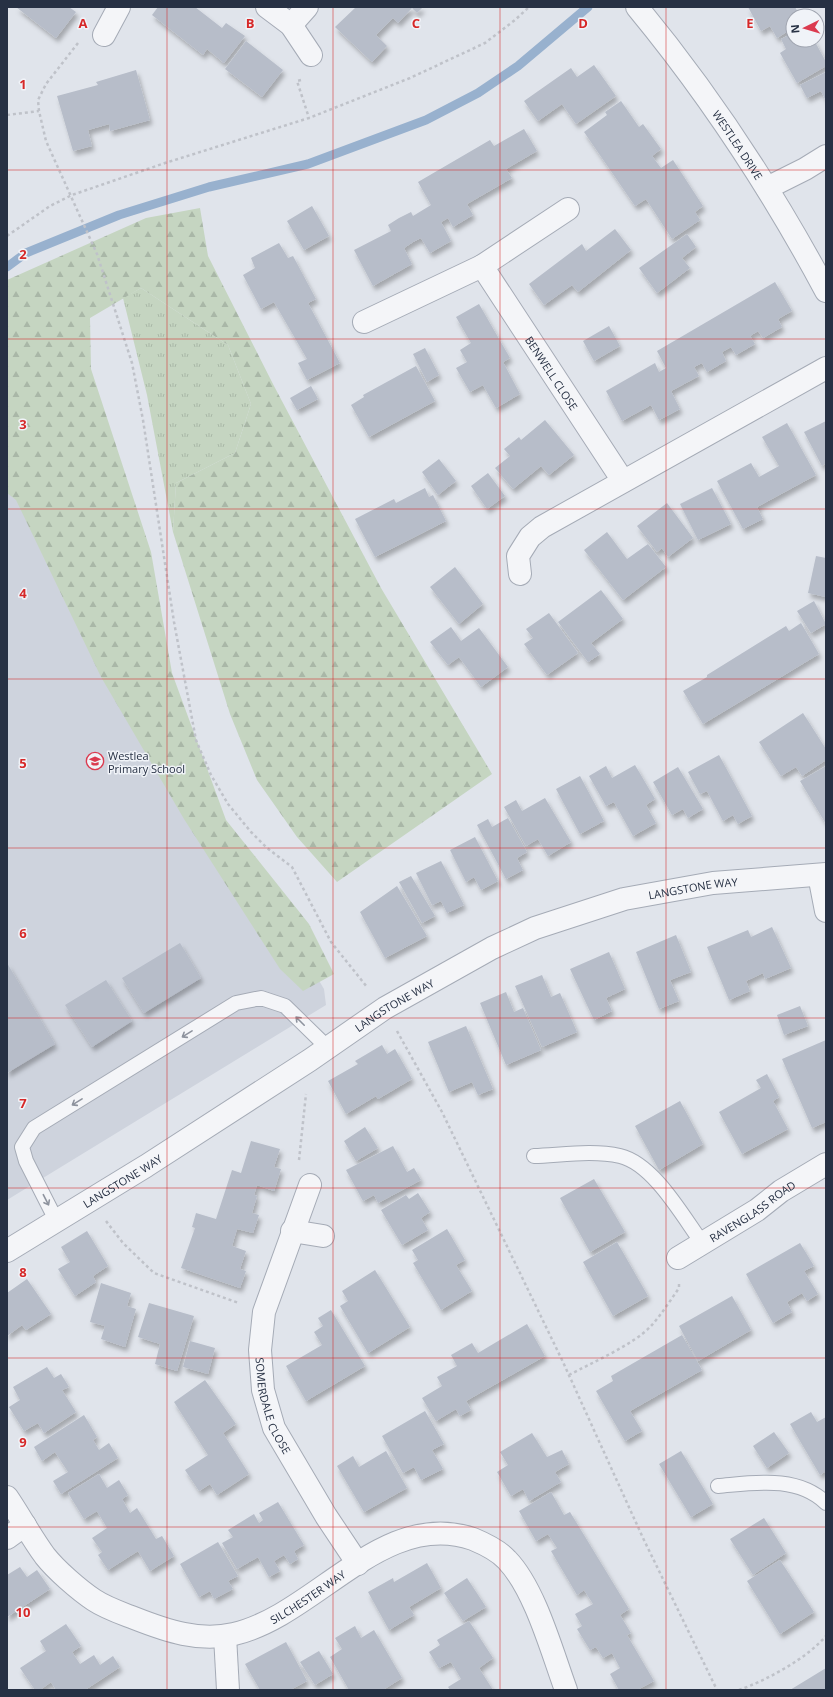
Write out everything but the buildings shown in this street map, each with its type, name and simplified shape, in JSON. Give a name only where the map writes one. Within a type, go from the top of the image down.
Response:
[{"type":"street","points":[[104,35],[119,7]]},
{"type":"street","points":[[267,7],[291,25],[311,55]]},
{"type":"street","points":[[291,25],[307,7]]},
{"type":"street","name":"WESTLEA DRIVE","points":[[637,7],[661,37],[767,188],[826,290]]},
{"type":"street","points":[[767,188],[805,169],[826,156]]},
{"type":"street","points":[[364,322],[482,266],[568,209]]},
{"type":"street","name":"BENWELL CLOSE","points":[[482,266],[623,481]]},
{"type":"street","points":[[520,574],[518,556],[530,537],[542,526],[826,368]]},
{"type":"street","points":[[822,875],[826,911]]},
{"type":"street","name":"LANGSTONE WAY","points":[[7,1251],[146,1166],[310,1060],[385,1008],[492,948],[535,928],[574,914],[624,899],[713,883],[822,875]]},
{"type":"street","name":"RAVENGLASS ROAD","points":[[678,1258],[703,1244],[826,1164]]},
{"type":"street","name":"SOMERDALE CLOSE","points":[[310,1185],[292,1231],[264,1312],[260,1350],[262,1390],[274,1428],[326,1516],[358,1564]]},
{"type":"street","points":[[292,1231],[323,1236]]},
{"type":"street","name":"SILCHESTER WAY","points":[[7,1497],[46,1556],[94,1600],[114,1611],[177,1633],[196,1637],[216,1638],[225,1636],[257,1627],[280,1616],[386,1546],[428,1534],[439,1533],[464,1536],[488,1546],[507,1560],[531,1595],[566,1690]]},
{"type":"street","points":[[7,1538],[25,1525]]},
{"type":"street","points":[[225,1636],[228,1690]]},
{"type":"lane","points":[[56,1220],[26,1160],[22,1147],[34,1128],[236,1003],[261,998],[285,1006],[328,1048]]},
{"type":"lane","points":[[534,1156],[607,1154],[622,1157],[639,1165],[656,1180],[703,1244]]},
{"type":"lane","points":[[718,1486],[764,1482],[788,1484],[807,1489],[826,1503]]},
{"type":"path","points":[[7,236],[50,206],[72,196],[165,163],[309,118],[410,78],[473,49],[498,34],[529,7]]},
{"type":"path","points":[[97,254],[72,196],[58,171],[46,141],[38,100],[46,84],[80,41],[93,52],[104,35]]},
{"type":"path","points":[[309,118],[297,81],[309,78],[311,55]]},
{"type":"path","points":[[7,116],[40,111]]},
{"type":"path","points":[[310,1060],[298,1169],[310,1185]]},
{"type":"path","points":[[89,1200],[123,1243],[154,1273],[264,1312]]},
{"type":"path","points":[[569,1375],[632,1340],[651,1326],[679,1288],[678,1258]]},
{"type":"path","points":[[739,1690],[767,1678],[786,1666],[826,1636]]},
{"type":"shaded area","name":"Westlea Primary School","points":[[7,370],[176,741],[324,989],[326,1005],[7,1200]]},
{"type":"green space","points":[[200,208],[208,256],[274,386],[381,588],[492,774],[337,882],[297,837],[257,780],[230,714],[173,532],[176,483],[235,453],[251,404],[228,345],[141,288],[90,318],[91,369],[151,552],[172,673],[226,820],[309,924],[334,974],[303,991],[280,969],[184,819],[101,677],[16,500],[7,493],[7,280],[146,218]]},
{"type":"green space","points":[[141,288],[228,345],[251,404],[235,453],[176,483],[173,532],[147,395],[123,298]]},
{"type":"waterway","points":[[7,267],[26,253],[119,215],[209,187],[308,164],[426,120],[478,93],[518,66],[588,7]]},
{"type":"place","name":"Westlea Primary School","points":[[95,761]]}]
